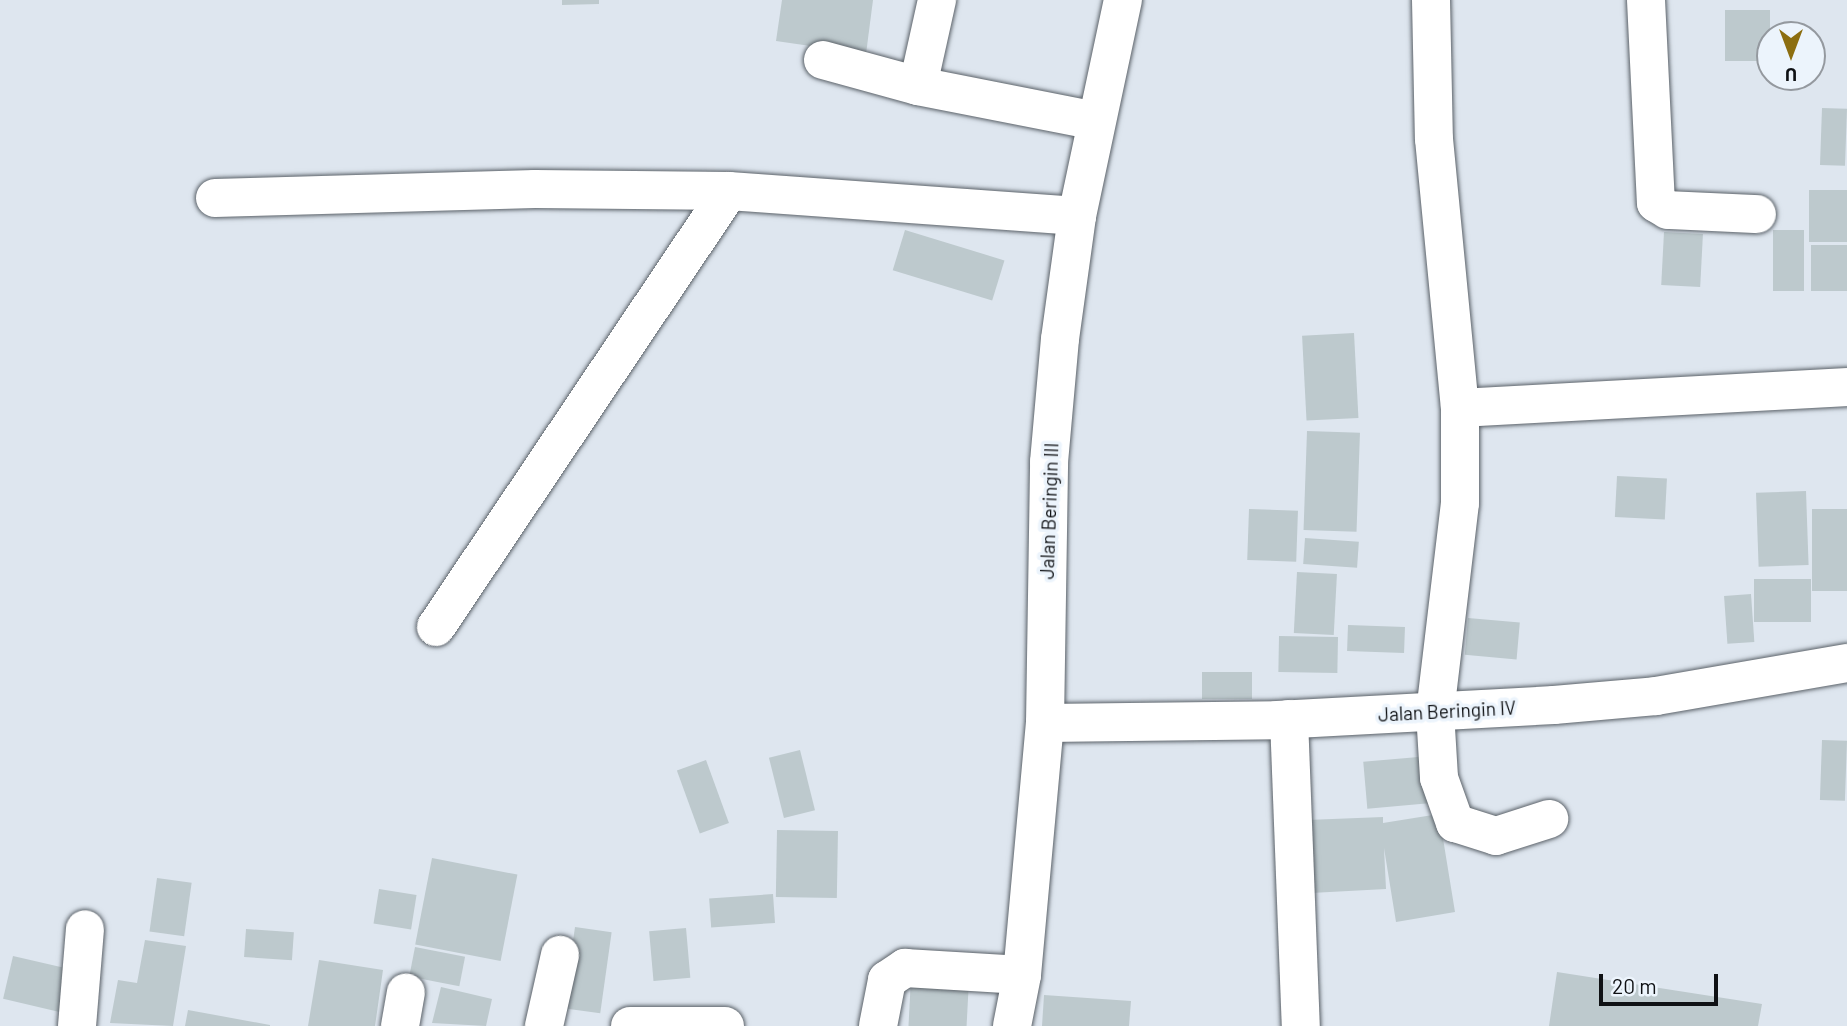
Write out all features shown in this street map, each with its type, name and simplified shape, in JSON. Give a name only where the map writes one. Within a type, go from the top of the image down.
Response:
[{"type":"street","points":[[918,86],[937,0]]},
{"type":"street","name":"Jalan Beringin III","points":[[1012,1026],[1022,975],[1045,723],[1049,462],[1077,216],[1123,0]]},
{"type":"street","points":[[1431,0],[1434,139],[1460,408],[1460,503],[1435,712],[1439,778],[1455,823],[1496,836],[1549,818]]},
{"type":"street","points":[[1646,0],[1656,203],[1668,210],[1757,214]]},
{"type":"street","points":[[823,60],[918,86],[1096,121]]},
{"type":"street","points":[[215,198],[535,189],[729,191],[1077,216]]},
{"type":"street","points":[[436,627],[729,191]]},
{"type":"street","points":[[1460,408],[1847,387]]},
{"type":"street","name":"Jalan Beringin IV","points":[[1045,723],[1289,719],[1435,712],[1656,696],[1847,663]]},
{"type":"street","points":[[1289,719],[1301,1026]]},
{"type":"street","points":[[77,1026],[85,929]]},
{"type":"street","points":[[544,1026],[560,955]]},
{"type":"street","points":[[878,1026],[887,980],[905,968],[1022,975]]},
{"type":"street","points":[[630,1026],[713,1025]]},
{"type":"building","points":[[562,0],[599,0],[599,4],[562,5]]},
{"type":"building","points":[[782,0],[873,0],[866,54],[776,41]]},
{"type":"building","points":[[1725,10],[1770,10],[1770,21],[1756,21],[1756,61],[1725,61]]},
{"type":"building","points":[[1822,108],[1847,109],[1845,166],[1820,165]]},
{"type":"building","points":[[1809,190],[1847,190],[1847,242],[1809,242]]},
{"type":"building","points":[[905,230],[1004,260],[992,301],[893,270]]},
{"type":"building","points":[[1773,230],[1804,230],[1804,291],[1773,291]]},
{"type":"building","points":[[1664,232],[1703,234],[1700,287],[1661,285]]},
{"type":"building","points":[[1811,245],[1847,245],[1847,291],[1811,291]]},
{"type":"building","points":[[1354,333],[1358,418],[1307,421],[1302,336]]},
{"type":"building","points":[[1307,431],[1360,433],[1357,532],[1304,530]]},
{"type":"building","points":[[1617,476],[1667,479],[1665,520],[1615,517]]},
{"type":"building","points":[[1806,491],[1809,565],[1759,567],[1756,493]]},
{"type":"building","points":[[1249,509],[1298,511],[1296,562],[1247,560]]},
{"type":"building","points":[[1812,509],[1847,509],[1847,591],[1812,591]]},
{"type":"building","points":[[1305,538],[1359,542],[1357,568],[1303,564]]},
{"type":"building","points":[[1297,572],[1337,574],[1334,635],[1294,633]]},
{"type":"building","points":[[1754,579],[1811,579],[1811,622],[1754,622]]},
{"type":"building","points":[[1751,594],[1754,642],[1727,644],[1724,596]]},
{"type":"building","points":[[1468,618],[1520,623],[1517,659],[1465,655]]},
{"type":"building","points":[[1348,625],[1405,627],[1404,653],[1347,651]]},
{"type":"building","points":[[1279,636],[1338,637],[1337,673],[1278,672]]},
{"type":"building","points":[[1202,672],[1252,672],[1252,699],[1202,699]]},
{"type":"building","points":[[1822,740],[1847,741],[1845,801],[1820,800]]},
{"type":"building","points":[[800,750],[815,810],[784,818],[769,758]]},
{"type":"building","points":[[1430,756],[1434,803],[1367,809],[1363,762]]},
{"type":"building","points":[[706,760],[729,823],[700,834],[677,771]]},
{"type":"building","points":[[1439,814],[1455,912],[1396,922],[1384,848],[1386,889],[1311,893],[1307,820],[1383,817],[1383,823]]},
{"type":"building","points":[[777,830],[838,831],[837,898],[776,897]]},
{"type":"building","points":[[432,858],[517,875],[501,961],[415,944]]},
{"type":"building","points":[[157,878],[192,883],[184,936],[149,931]]},
{"type":"building","points":[[379,889],[417,895],[411,930],[374,924]]},
{"type":"building","points":[[773,894],[775,923],[711,927],[709,898]]},
{"type":"building","points":[[575,927],[612,932],[600,1013],[564,1008]]},
{"type":"building","points":[[686,928],[690,978],[653,981],[649,931]]},
{"type":"building","points":[[246,929],[294,932],[292,960],[244,957]]},
{"type":"building","points":[[145,940],[186,946],[173,1026],[110,1023],[118,980],[137,983]]},
{"type":"building","points":[[415,947],[465,957],[459,986],[409,976]]},
{"type":"building","points":[[13,956],[70,969],[61,1012],[3,999]]},
{"type":"building","points":[[319,960],[383,970],[375,1026],[308,1026]]},
{"type":"building","points":[[1557,972],[1762,1004],[1758,1026],[1549,1026]]},
{"type":"building","points":[[911,978],[969,981],[967,1026],[908,1026]]},
{"type":"building","points":[[441,987],[492,999],[486,1026],[432,1023]]},
{"type":"building","points":[[1044,995],[1131,1001],[1129,1026],[1042,1026]]},
{"type":"building","points":[[188,1010],[270,1025],[270,1026],[185,1026]]}]
